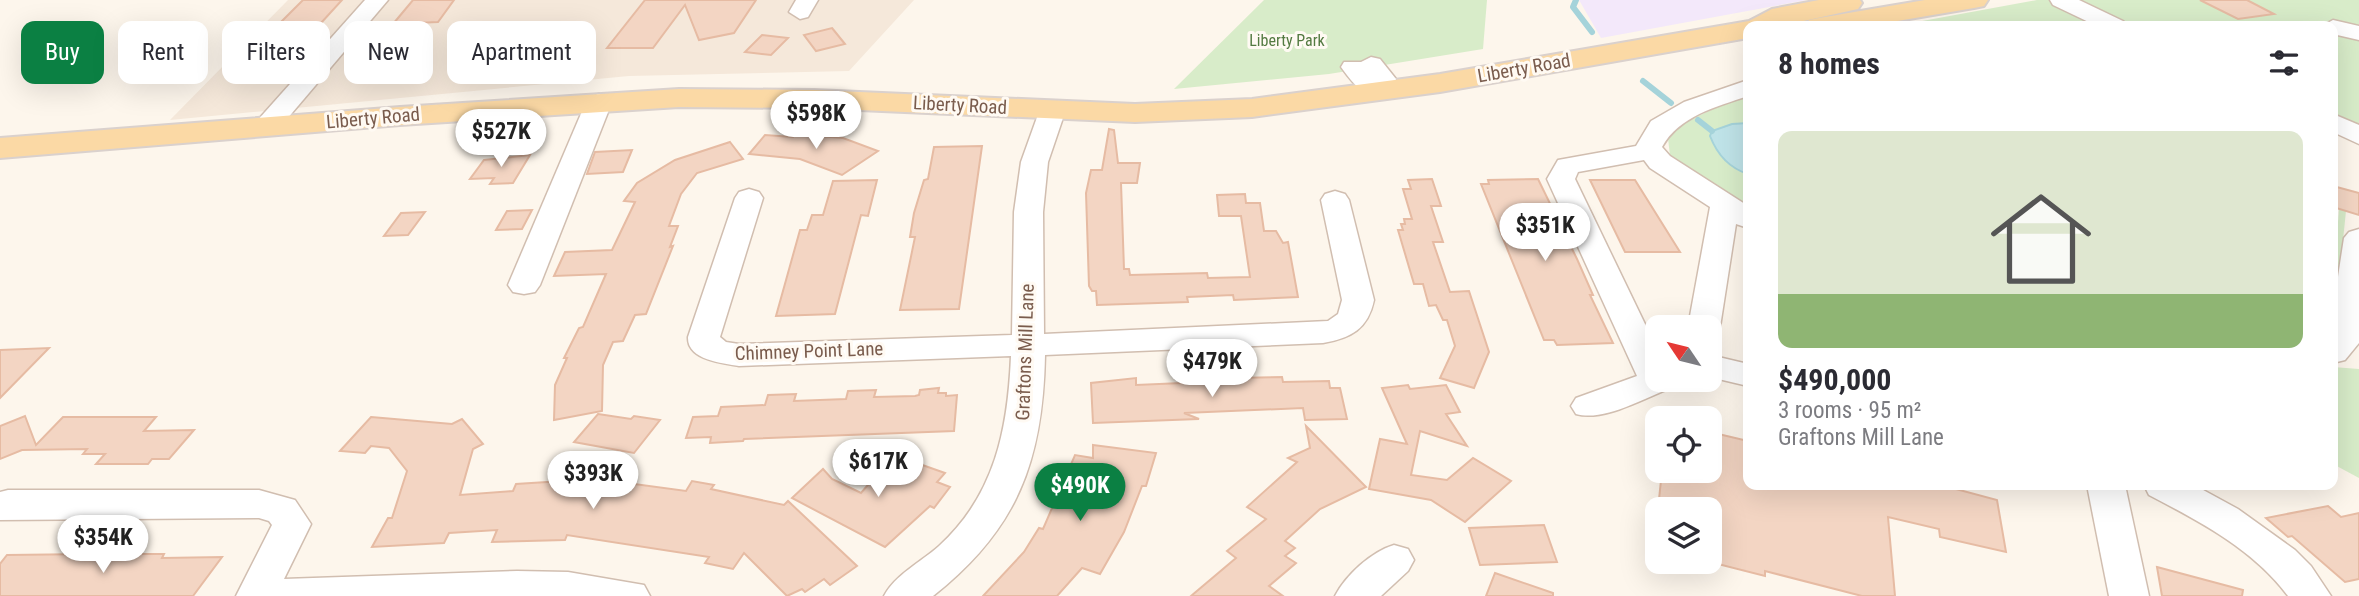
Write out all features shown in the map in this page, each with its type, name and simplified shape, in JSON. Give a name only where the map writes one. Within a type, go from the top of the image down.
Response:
[{"type":"main road","points":[[1770,21],[1782,15],[1864,0]]},
{"type":"main road","points":[[1849,21],[1975,0]]},
{"type":"main road","name":"Liberty Road","points":[[0,148],[598,102],[731,97],[1053,110],[1189,111],[1252,108],[1382,93],[1743,30]]},
{"type":"street","points":[[267,127],[377,0]]},
{"type":"street","points":[[2061,0],[2105,21]]},
{"type":"street","points":[[2338,28],[2359,33]]},
{"type":"street","points":[[1362,65],[1365,82],[1382,93]]},
{"type":"street","points":[[1707,315],[1737,211],[1660,162],[1648,148],[1660,127],[1693,107],[1743,90]]},
{"type":"street","points":[[524,285],[598,102]]},
{"type":"street","name":"Graftons Mill Lane","points":[[904,596],[955,554],[984,520],[1013,469],[1023,431],[1033,170],[1053,110]]},
{"type":"street","points":[[2342,134],[2359,160]]},
{"type":"street","points":[[1645,353],[1561,179],[1567,166],[1651,151]]},
{"type":"street","name":"Chimney Point Lane","points":[[749,198],[704,337],[704,343],[717,351],[739,355],[1026,343]]},
{"type":"street","points":[[1026,343],[1303,335],[1345,327],[1356,316],[1358,300],[1335,200]]},
{"type":"street","points":[[2345,354],[2359,237]]},
{"type":"street","points":[[1722,369],[1743,374]]},
{"type":"street","points":[[1588,406],[1645,385]]},
{"type":"street","points":[[2107,490],[2130,596]]},
{"type":"street","points":[[2171,490],[2241,529],[2280,559],[2311,596]]},
{"type":"street","points":[[0,506],[259,504],[282,510],[292,524],[256,596]]},
{"type":"street","points":[[1355,596],[1394,560]]},
{"type":"street","points":[[272,596],[517,587],[581,589],[630,596]]},
{"type":"shaded area","points":[[288,0],[914,0],[849,71],[596,79],[596,21],[447,21],[447,84],[546,84],[170,120],[222,67],[222,84],[330,84],[330,21],[267,21]]},
{"type":"shaded area","points":[[1579,0],[1807,0],[1601,38]]},
{"type":"green space","name":"Liberty Park","points":[[1264,0],[1487,0],[1483,49],[1329,74],[1174,89]]},
{"type":"green space","points":[[2037,0],[2055,0],[2099,21],[1922,21]]},
{"type":"green space","points":[[2071,0],[2359,0],[2359,134],[2338,124],[2338,21],[2113,21]]},
{"type":"green space","points":[[1743,95],[1743,211],[1696,179],[1670,156],[1668,138],[1683,123]]},
{"type":"green space","points":[[2339,209],[2346,211],[2338,289]]},
{"type":"green space","points":[[2338,367],[2359,369],[2359,478],[2338,467]]},
{"type":"water","points":[[1743,123],[1743,172],[1724,160],[1710,136],[1712,131]]},
{"type":"building","points":[[303,0],[342,0],[323,21],[282,21]]},
{"type":"building","points":[[413,0],[454,0],[438,22],[396,21]]},
{"type":"building","points":[[645,0],[756,0],[734,33],[699,40],[685,5],[653,48],[607,48]]},
{"type":"building","points":[[2200,0],[2247,0],[2274,14],[2238,19]]},
{"type":"building","points":[[832,28],[845,44],[816,51],[804,35]]},
{"type":"building","points":[[762,35],[788,38],[771,55],[745,52]]},
{"type":"building","points":[[1109,129],[1114,130],[1118,163],[1140,163],[1137,183],[1121,183],[1124,269],[1129,269],[1130,275],[1207,273],[1208,278],[1250,277],[1241,216],[1219,216],[1217,195],[1245,194],[1246,203],[1260,203],[1264,231],[1276,231],[1283,243],[1288,242],[1298,297],[1234,300],[1233,295],[1187,297],[1188,302],[1097,305],[1096,291],[1092,291],[1089,286],[1086,193],[1091,170],[1102,170]]},
{"type":"building","points":[[795,134],[843,138],[878,151],[842,175],[800,159],[749,154],[765,135],[793,137]]},
{"type":"building","points":[[730,142],[743,159],[697,173],[681,194],[669,226],[678,226],[670,247],[673,246],[646,314],[635,315],[623,341],[613,342],[603,365],[602,411],[554,420],[555,385],[567,358],[564,358],[579,328],[583,327],[606,274],[554,276],[565,252],[612,250],[635,202],[624,201],[637,183],[675,160]]},
{"type":"building","points":[[982,146],[959,309],[900,310],[915,237],[910,237],[914,213],[924,180],[928,179],[934,147]]},
{"type":"building","points":[[632,150],[623,172],[587,174],[595,152]]},
{"type":"building","points":[[530,155],[513,183],[490,184],[494,178],[470,179],[484,160]]},
{"type":"building","points":[[1432,179],[1441,206],[1431,206],[1443,242],[1433,242],[1450,292],[1469,291],[1489,352],[1474,388],[1440,378],[1455,346],[1447,320],[1443,320],[1436,305],[1429,306],[1423,284],[1414,284],[1398,230],[1403,230],[1401,224],[1405,224],[1404,219],[1412,219],[1403,189],[1411,189],[1408,180]]},
{"type":"building","points":[[1538,179],[1577,259],[1593,295],[1590,295],[1613,343],[1557,345],[1554,340],[1544,340],[1481,184],[1489,184],[1488,180]]},
{"type":"building","points":[[877,180],[868,216],[861,215],[835,314],[776,316],[800,230],[807,230],[812,215],[823,215],[833,181]]},
{"type":"building","points":[[1590,180],[1635,180],[1680,252],[1625,252]]},
{"type":"building","points":[[2338,187],[2359,193],[2359,215],[2338,209]]},
{"type":"building","points":[[532,210],[522,229],[496,230],[507,211]]},
{"type":"building","points":[[425,212],[408,235],[384,236],[401,213]]},
{"type":"building","points":[[49,348],[0,398],[0,350]]},
{"type":"building","points":[[1282,377],[1283,382],[1329,381],[1330,388],[1340,388],[1347,419],[1305,420],[1303,408],[1184,413],[1199,419],[1093,423],[1091,383],[1136,378],[1136,385],[1182,383],[1182,379]]},
{"type":"building","points":[[1408,385],[1410,389],[1446,385],[1460,412],[1446,414],[1467,446],[1420,431],[1411,475],[1447,480],[1473,458],[1511,481],[1465,522],[1431,500],[1369,489],[1380,439],[1407,444],[1382,388]]},
{"type":"building","points":[[939,388],[938,393],[946,393],[946,396],[957,395],[954,431],[744,439],[710,443],[711,437],[686,438],[693,417],[718,416],[721,407],[765,405],[768,395],[796,394],[794,401],[846,399],[848,391],[876,390],[874,397],[915,396],[919,395],[920,390]]},
{"type":"building","points":[[598,414],[660,420],[634,453],[574,442]]},
{"type":"building","points":[[25,416],[36,445],[63,417],[156,417],[144,431],[194,430],[169,459],[152,459],[148,464],[96,464],[105,454],[83,454],[87,449],[22,450],[0,459],[0,426]]},
{"type":"building","points":[[371,417],[452,424],[462,419],[483,444],[473,449],[460,495],[513,491],[516,484],[563,481],[612,481],[686,491],[692,481],[714,485],[711,489],[784,505],[788,501],[857,566],[830,585],[824,579],[805,592],[802,589],[787,596],[744,553],[733,569],[705,563],[709,557],[567,535],[565,540],[492,542],[497,530],[449,533],[444,543],[372,547],[388,518],[392,518],[407,471],[389,448],[371,446],[365,453],[340,451]]},
{"type":"building","points":[[1306,426],[1366,487],[1320,509],[1285,541],[1295,548],[1285,556],[1296,563],[1269,586],[1283,596],[1191,596],[1236,558],[1227,551],[1266,519],[1247,507],[1297,462],[1288,458],[1310,448]]},
{"type":"building","points":[[1722,435],[1743,440],[1743,490],[1960,490],[1997,500],[2006,552],[1940,537],[1939,529],[1888,517],[1895,596],[1862,596],[1765,571],[1765,576],[1722,565],[1722,497],[1659,497],[1661,483],[1722,483]]},
{"type":"building","points":[[1093,445],[1156,453],[1146,486],[1142,486],[1124,532],[1100,574],[1082,568],[1057,596],[983,596],[1024,552],[1039,528],[1043,529],[1075,455],[1093,458]]},
{"type":"building","points":[[894,455],[945,473],[937,482],[950,487],[934,508],[930,506],[885,547],[792,498],[823,469],[832,479],[861,493]]},
{"type":"building","points":[[2328,506],[2341,517],[2359,513],[2359,579],[2345,582],[2292,536],[2288,537],[2266,518]]},
{"type":"building","points":[[1544,525],[1557,562],[1480,565],[1469,528]]},
{"type":"building","points":[[164,554],[162,558],[222,557],[193,596],[0,596],[0,564],[7,555]]},
{"type":"building","points":[[2157,567],[2243,590],[2242,596],[2162,596]]},
{"type":"building","points":[[1495,573],[1553,593],[1553,596],[1486,596]]},
{"type":"waterway","points":[[1576,0],[1573,7],[1592,32]]},
{"type":"waterway","points":[[1643,81],[1671,103]]},
{"type":"waterway","points":[[1698,120],[1712,131]]}]
